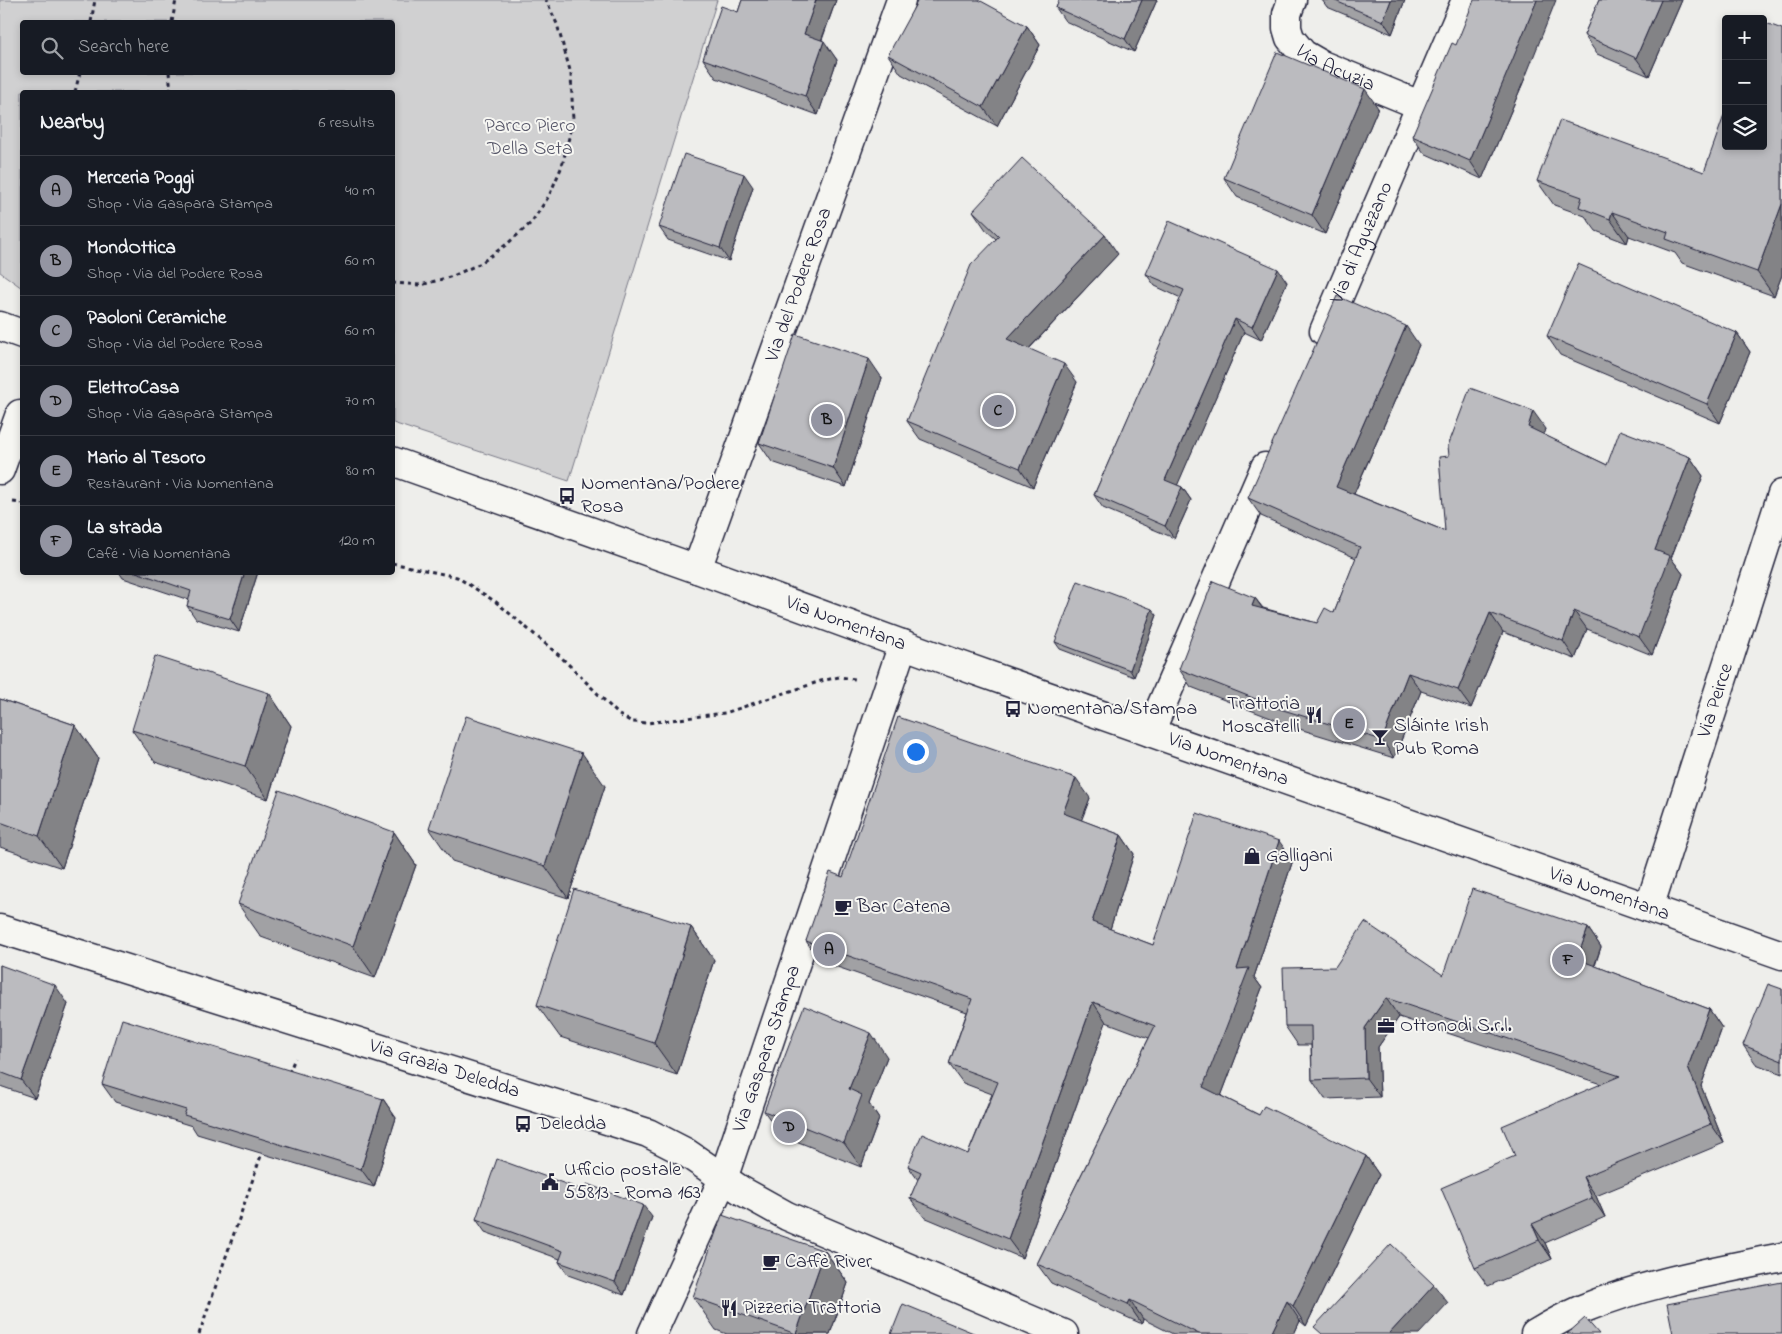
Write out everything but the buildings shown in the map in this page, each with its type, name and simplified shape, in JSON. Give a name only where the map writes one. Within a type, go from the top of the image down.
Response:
[{"type":"street","name":"Via del Podere Rosa","points":[[697,569],[901,0]]},
{"type":"street","name":"Via Acuzia","points":[[1292,0],[1287,14],[1287,28],[1290,38],[1303,54],[1322,65],[1422,106]]},
{"type":"street","name":"Via di Aguzzano","points":[[1316,350],[1466,0]]},
{"type":"street","points":[[0,326],[20,333]]},
{"type":"street","points":[[0,470],[20,414]]},
{"type":"street","points":[[1150,732],[1277,440]]},
{"type":"street","name":"Via Nomentana","points":[[395,462],[1150,732],[1782,955]]},
{"type":"street","name":"Via Peirce","points":[[1649,908],[1782,494]]},
{"type":"street","name":"Via Gaspara Stampa","points":[[652,1334],[723,1178],[903,644]]},
{"type":"street","name":"Via Grazia Deledda","points":[[0,929],[648,1133],[685,1152],[723,1178],[787,1216],[1064,1334]]},
{"type":"street","points":[[1535,1334],[1582,1309],[1622,1295],[1698,1275],[1782,1257]]},
{"type":"path","points":[[90,20],[95,0]]},
{"type":"path","points":[[172,20],[176,0]]},
{"type":"path","points":[[395,283],[421,285],[453,276],[481,263],[531,223],[549,196],[562,166],[573,122],[571,74],[557,24],[546,0]]},
{"type":"path","points":[[76,90],[79,75]]},
{"type":"path","points":[[169,75],[171,90]]},
{"type":"path","points":[[395,564],[457,577],[496,602],[560,656],[619,716],[632,722],[647,723],[725,713],[839,677],[890,686]]},
{"type":"path","points":[[287,1080],[305,1026]]},
{"type":"path","points":[[199,1334],[264,1146]]},
{"type":"green space","name":"Parco Piero Della Seta","points":[[0,0],[717,0],[569,481],[395,424],[395,90],[20,90],[20,287],[0,272]]},
{"type":"place","name":"Paoloni Ceramiche","points":[[998,411]]},
{"type":"place","name":"MondOttica","points":[[827,420]]},
{"type":"place","name":"Nomentana/Podere Rosa","points":[[567,496]]},
{"type":"place","name":"Nomentana/Stampa","points":[[1013,709]]},
{"type":"place","name":"Trattoria Moscatelli","points":[[1314,715]]},
{"type":"place","name":"Mario al Tesoro","points":[[1349,724]]},
{"type":"place","name":"Sláinte Irish Pub Roma","points":[[1380,737]]},
{"type":"place","name":"Galligani","points":[[1252,856]]},
{"type":"place","name":"Bar Catena","points":[[843,907]]},
{"type":"place","name":"Merceria Poggi","points":[[829,950]]},
{"type":"place","name":"La strada","points":[[1568,960]]},
{"type":"place","name":"Ottonodi S.r.l.","points":[[1386,1026]]},
{"type":"place","name":"Deledda","points":[[523,1124]]},
{"type":"place","name":"ElettroCasa","points":[[789,1127]]},
{"type":"place","name":"Ufficio postale 55813 – Roma 163","points":[[550,1182]]},
{"type":"place","name":"Caffè River","points":[[771,1262]]},
{"type":"place","name":"Pizzeria Trattoria","points":[[729,1308]]}]
